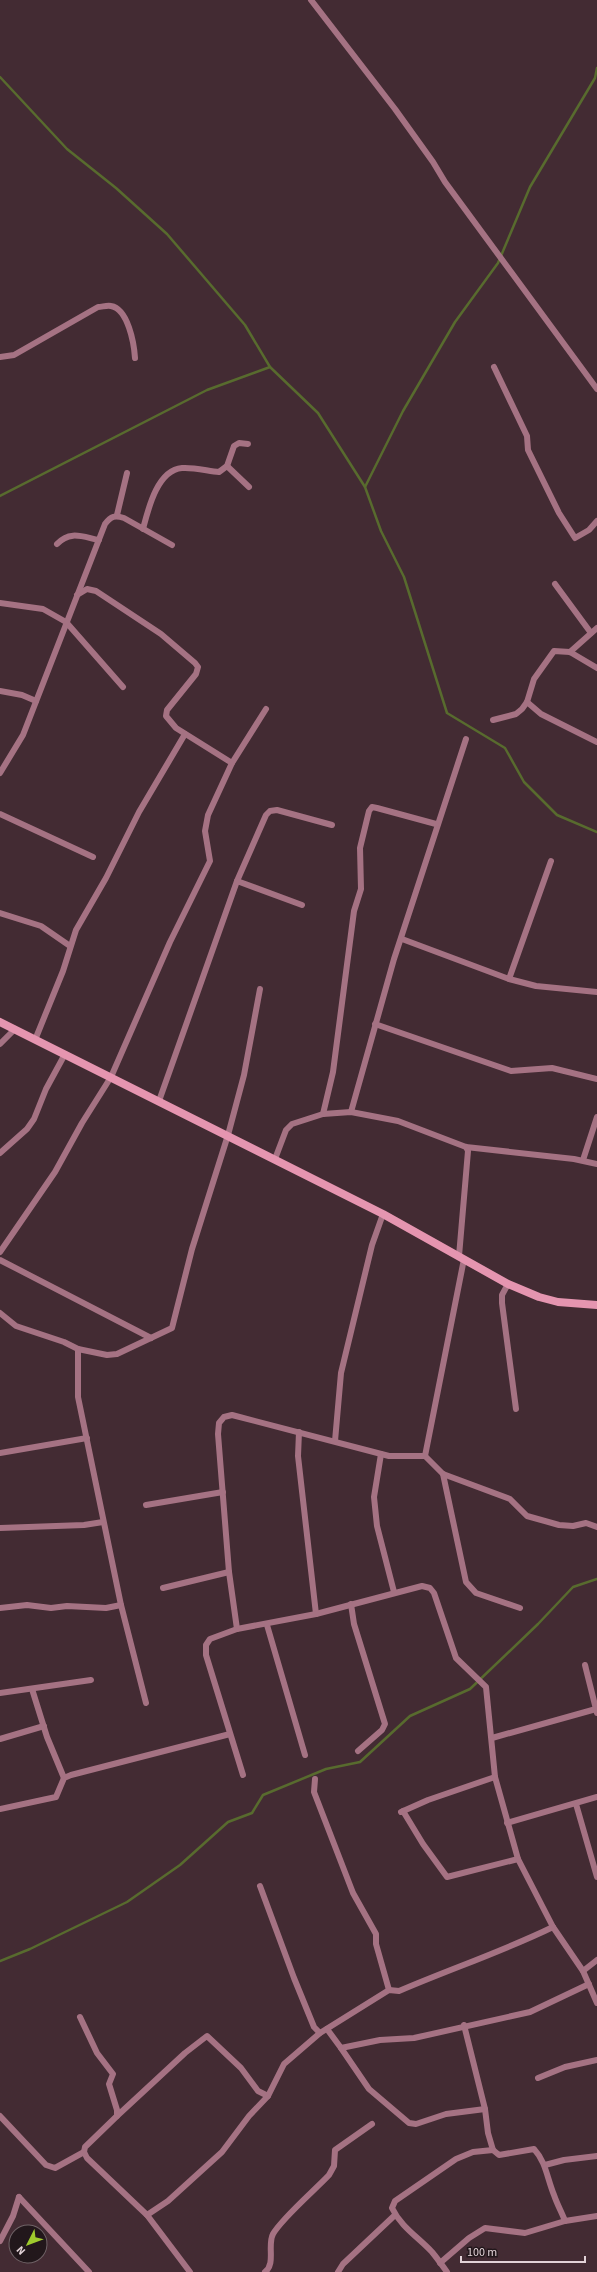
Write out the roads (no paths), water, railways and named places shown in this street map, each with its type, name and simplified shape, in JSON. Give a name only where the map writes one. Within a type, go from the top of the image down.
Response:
[{"type":"main road","points":[[0,1022],[383,1214],[508,1284],[539,1297],[558,1302],[597,1305]]},
{"type":"street","points":[[311,0],[395,109],[433,162],[444,182],[597,389]]},
{"type":"street","points":[[0,357],[14,355],[98,307],[110,306],[118,309],[127,324],[133,337],[135,358]]},
{"type":"street","points":[[494,367],[527,436],[528,450],[559,513],[575,538],[589,530],[597,521]]},
{"type":"street","points":[[143,528],[152,499],[158,487],[168,475],[182,468],[219,472],[227,466],[234,446],[239,443],[248,444]]},
{"type":"street","points":[[227,466],[249,487]]},
{"type":"street","points":[[117,515],[127,473]]},
{"type":"street","points":[[0,773],[23,735],[105,524],[110,517],[117,515],[172,545]]},
{"type":"street","points":[[57,544],[64,537],[74,535],[99,540]]},
{"type":"street","points":[[555,584],[591,633]]},
{"type":"street","points":[[77,595],[87,589],[96,590],[161,634],[195,663],[198,667],[196,674],[165,712],[168,720],[185,734],[232,762]]},
{"type":"street","points":[[0,603],[43,609],[66,622],[123,687]]},
{"type":"street","points":[[570,652],[597,628]]},
{"type":"street","points":[[493,720],[516,714],[522,709],[527,702],[534,679],[550,656],[558,650],[570,652],[597,668]]},
{"type":"street","points":[[0,691],[22,695],[36,701]]},
{"type":"street","points":[[527,702],[541,714],[597,742]]},
{"type":"street","points":[[0,1252],[55,1172],[82,1123],[111,1077],[170,942],[210,862],[205,831],[206,824],[232,762],[266,709]]},
{"type":"street","points":[[36,1040],[63,971],[76,930],[103,884],[139,812],[185,734]]},
{"type":"street","points":[[351,1112],[375,1024],[436,824],[466,739]]},
{"type":"street","points":[[324,1114],[333,1072],[354,911],[361,889],[360,848],[369,811],[372,807],[436,824]]},
{"type":"street","points":[[159,1101],[236,881],[266,815],[270,811],[277,810],[332,825]]},
{"type":"street","points":[[0,814],[93,857]]},
{"type":"street","points":[[509,979],[551,861]]},
{"type":"street","points":[[236,881],[302,905]]},
{"type":"street","points":[[0,912],[41,926],[70,946]]},
{"type":"street","points":[[402,939],[509,979],[536,986],[597,992]]},
{"type":"street","points":[[0,1313],[16,1326],[64,1342],[78,1349],[107,1355],[117,1354],[172,1328],[192,1249],[228,1135],[244,1075],[260,989]]},
{"type":"street","points":[[375,1024],[511,1071],[552,1068],[597,1079]]},
{"type":"street","points":[[0,1044],[15,1029]]},
{"type":"street","points":[[0,1153],[34,1119],[46,1089],[65,1054]]},
{"type":"street","points":[[275,1159],[286,1130],[292,1124],[324,1114],[351,1112],[398,1121],[466,1147],[583,1160],[597,1164]]},
{"type":"street","points":[[583,1160],[597,1117]]},
{"type":"street","points":[[425,1456],[462,1257],[468,1151],[466,1147]]},
{"type":"street","points":[[335,1441],[341,1373],[372,1245],[383,1214]]},
{"type":"street","points":[[0,1260],[151,1338]]},
{"type":"street","points":[[508,1284],[502,1295],[502,1303],[516,1409]]},
{"type":"street","points":[[78,1349],[77,1389],[121,1605],[146,1703]]},
{"type":"street","points":[[237,1629],[229,1572],[218,1434],[220,1423],[224,1417],[232,1415],[381,1454],[402,1458],[425,1456],[443,1474],[510,1500],[527,1516],[559,1525],[573,1526],[586,1523],[597,1527]]},
{"type":"street","points":[[299,1432],[298,1456],[316,1614]]},
{"type":"street","points":[[0,1453],[87,1438]]},
{"type":"street","points":[[381,1454],[374,1497],[376,1526],[394,1592]]},
{"type":"street","points":[[443,1474],[466,1582],[476,1593],[520,1608]]},
{"type":"street","points":[[146,1506],[223,1492]]},
{"type":"street","points":[[0,1528],[84,1525],[103,1522]]},
{"type":"street","points":[[163,1588],[229,1572]]},
{"type":"street","points":[[243,1775],[206,1655],[206,1645],[210,1639],[237,1629],[267,1625],[316,1614],[394,1592],[422,1586],[430,1588],[434,1593],[456,1658],[486,1687],[495,1777],[518,1859],[554,1927],[583,1971],[597,2003]]},
{"type":"street","points":[[351,1604],[354,1624],[385,1724],[382,1730],[358,1751]]},
{"type":"street","points":[[0,1608],[27,1605],[46,1608],[67,1606],[106,1608],[121,1605]]},
{"type":"street","points":[[267,1625],[305,1754]]},
{"type":"street","points":[[492,1738],[596,1711],[594,1689],[585,1665]]},
{"type":"street","points":[[0,1693],[91,1680]]},
{"type":"street","points":[[0,1810],[56,1797],[64,1778],[44,1726],[32,1689]]},
{"type":"street","points":[[0,1739],[44,1726]]},
{"type":"street","points":[[64,1778],[230,1734]]},
{"type":"street","points":[[495,1777],[401,1812],[447,1877],[518,1859]]},
{"type":"street","points":[[315,1779],[314,1792],[353,1892],[376,1934],[376,1944],[388,1990]]},
{"type":"street","points":[[507,1823],[597,1797]]},
{"type":"street","points":[[576,1804],[597,1877]]},
{"type":"street","points":[[260,1886],[314,2027],[320,2033]]},
{"type":"street","points":[[147,2215],[168,2202],[216,2157],[249,2116],[268,2096],[284,2064],[320,2033],[327,2030],[388,1990],[399,1990],[461,1964],[528,1939],[554,1927]]},
{"type":"street","points":[[583,1971],[597,1960]]},
{"type":"street","points":[[341,2048],[380,2040],[414,2038],[464,2025],[530,2012],[589,1984]]},
{"type":"street","points":[[80,2017],[97,2053],[113,2074],[109,2084],[118,2110],[117,2116]]},
{"type":"street","points":[[464,2025],[485,2109],[488,2133],[493,2150],[499,2155],[534,2149],[541,2156],[554,2195],[565,2221]]},
{"type":"street","points":[[327,2030],[369,2089],[409,2123],[416,2124],[446,2114],[485,2109]]},
{"type":"street","points":[[0,2116],[46,2165],[55,2168],[84,2152],[89,2142],[185,2053],[208,2036],[241,2068],[258,2091],[268,2096]]},
{"type":"street","points":[[538,2078],[565,2067],[597,2060]]},
{"type":"street","points":[[265,2272],[270,2264],[270,2244],[276,2229],[329,2175],[334,2166],[335,2150],[372,2124]]},
{"type":"street","points":[[447,2272],[395,2215],[392,2208],[395,2201],[456,2159],[473,2152],[493,2150]]},
{"type":"street","points":[[84,2152],[90,2163],[147,2215],[190,2272]]},
{"type":"street","points":[[545,2166],[564,2160],[597,2156]]},
{"type":"street","points":[[0,2241],[13,2216],[19,2197],[89,2272]]},
{"type":"street","points":[[338,2272],[343,2264],[395,2215]]},
{"type":"street","points":[[440,2263],[469,2238],[485,2228],[525,2233],[565,2221],[597,2216]]},
{"type":"waterway","points":[[365,487],[403,411],[455,322],[498,263],[530,187],[595,78],[597,68]]},
{"type":"waterway","points":[[0,77],[67,149],[116,188],[167,234],[245,325],[270,367],[318,413],[365,487],[381,531],[404,577],[447,713],[505,748],[524,782],[557,815],[597,832]]},
{"type":"waterway","points":[[0,496],[207,390],[270,367]]},
{"type":"waterway","points":[[0,1961],[30,1949],[127,1902],[180,1865],[228,1822],[252,1813],[263,1795],[326,1769],[360,1762],[410,1716],[470,1689],[538,1624],[573,1587],[597,1579]]}]
